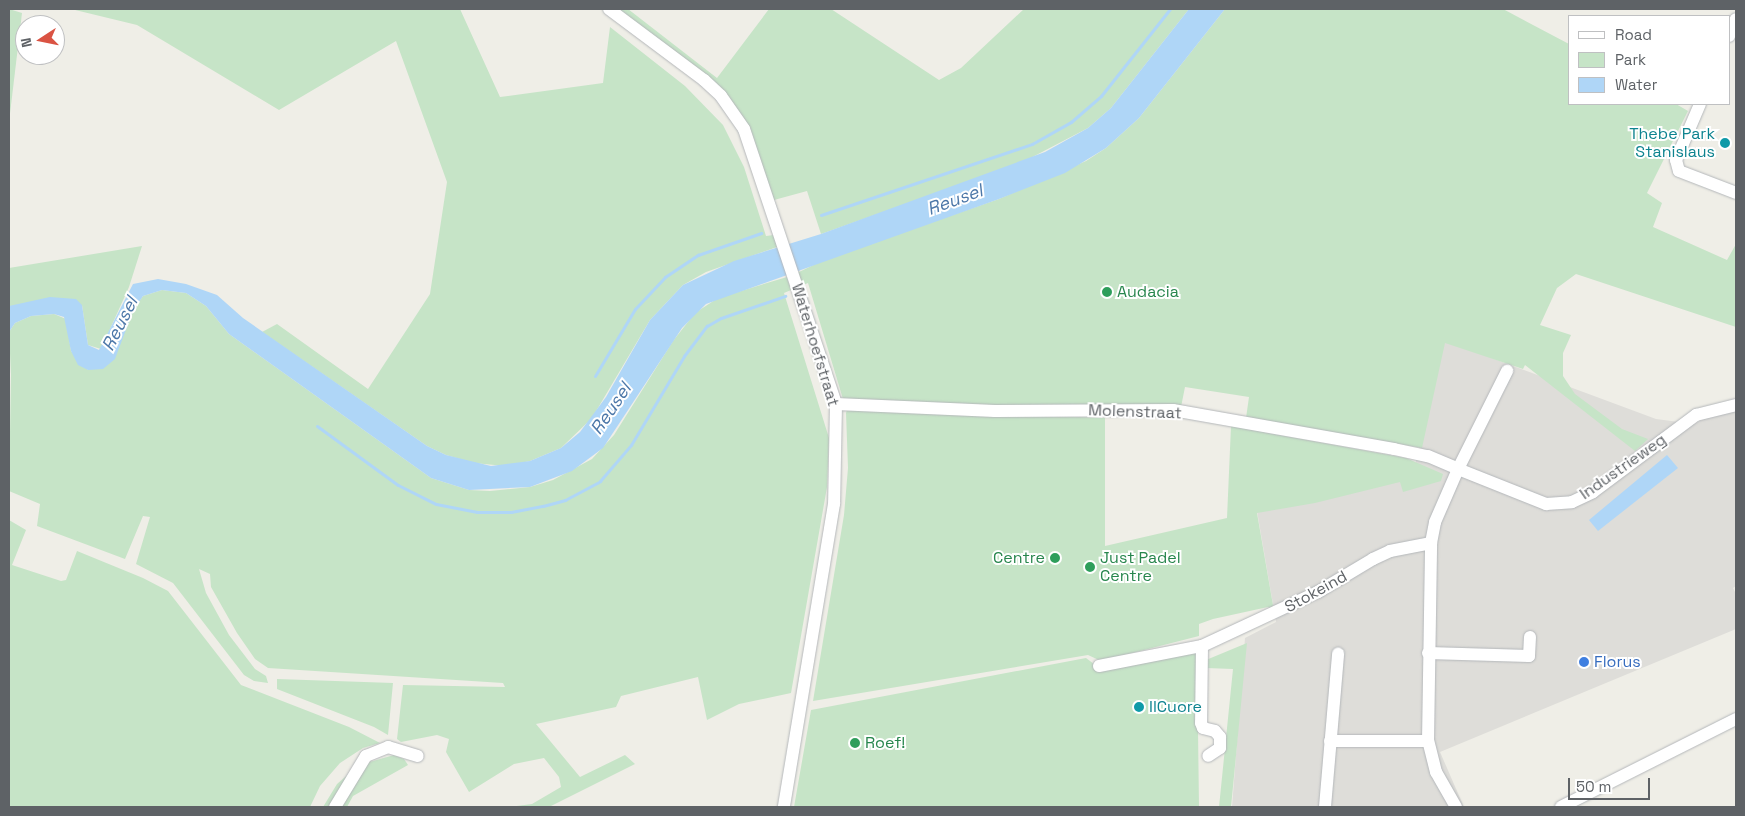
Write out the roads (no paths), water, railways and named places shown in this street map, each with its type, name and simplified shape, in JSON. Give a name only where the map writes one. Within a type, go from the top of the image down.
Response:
[{"type":"street","name":"Waterhoefstraat","points":[[609,9],[704,80],[735,114],[751,146],[836,404],[834,504],[784,807]]},
{"type":"street","points":[[1730,34],[1736,19]]},
{"type":"street","points":[[1700,105],[1676,160],[1679,171],[1736,193]]},
{"type":"street","points":[[1456,807],[1436,772],[1428,741],[1431,543],[1435,522],[1458,469],[1507,371]]},
{"type":"street","name":"Molenstraat","points":[[836,404],[995,411],[1173,410],[1428,456],[1458,469]]},
{"type":"street","name":"Industrieweg","points":[[1458,469],[1546,504],[1572,502],[1593,492],[1696,415],[1736,405]]},
{"type":"street","name":"Stokeind","points":[[1099,666],[1202,646],[1318,592],[1390,551],[1431,543]]},
{"type":"street","points":[[1428,653],[1529,656],[1530,637]]},
{"type":"street","points":[[1202,646],[1201,723],[1203,728],[1215,731],[1220,737],[1220,748],[1208,756]]},
{"type":"street","points":[[1325,807],[1338,654]]},
{"type":"street","points":[[1561,807],[1736,719]]},
{"type":"street","points":[[1330,740],[1428,741]]},
{"type":"street","points":[[335,807],[366,756],[388,747],[418,756]]},
{"type":"water","name":"Reusel","points":[[1189,9],[1225,9],[1139,118],[1106,148],[1065,173],[999,199],[706,304],[682,328],[603,448],[572,471],[530,487],[469,490],[431,478],[229,334],[206,306],[186,293],[162,290],[143,296],[133,311],[115,359],[103,369],[88,370],[78,365],[71,351],[64,317],[54,314],[31,316],[15,323],[9,332],[9,306],[50,297],[76,299],[82,305],[88,345],[99,350],[133,284],[158,279],[186,284],[217,295],[243,318],[427,446],[446,455],[491,466],[530,461],[561,448],[580,432],[606,397],[650,320],[683,285],[734,261],[821,234],[1045,152],[1088,128],[1111,108]]},
{"type":"water","points":[[1667,455],[1678,468],[1598,531],[1589,520]]},
{"type":"waterway","points":[[821,215],[1032,144],[1071,122],[1101,96],[1170,9]]},
{"type":"waterway","points":[[595,376],[635,309],[665,277],[698,255],[761,233]]},
{"type":"waterway","points":[[317,426],[398,485],[436,504],[477,512],[511,512],[565,500],[600,481],[631,445],[684,356],[707,326],[721,318],[785,296]]},
{"type":"place","name":"Thebe Park Stanislaus","points":[[1725,143]]},
{"type":"place","name":"Audacia","points":[[1107,292]]},
{"type":"place","name":"Centre","points":[[1055,558]]},
{"type":"place","name":"Just Padel Centre","points":[[1090,567]]},
{"type":"place","name":"Florus","points":[[1584,662]]},
{"type":"place","name":"IlCuore","points":[[1139,707]]},
{"type":"place","name":"Roef!","points":[[855,743]]}]
